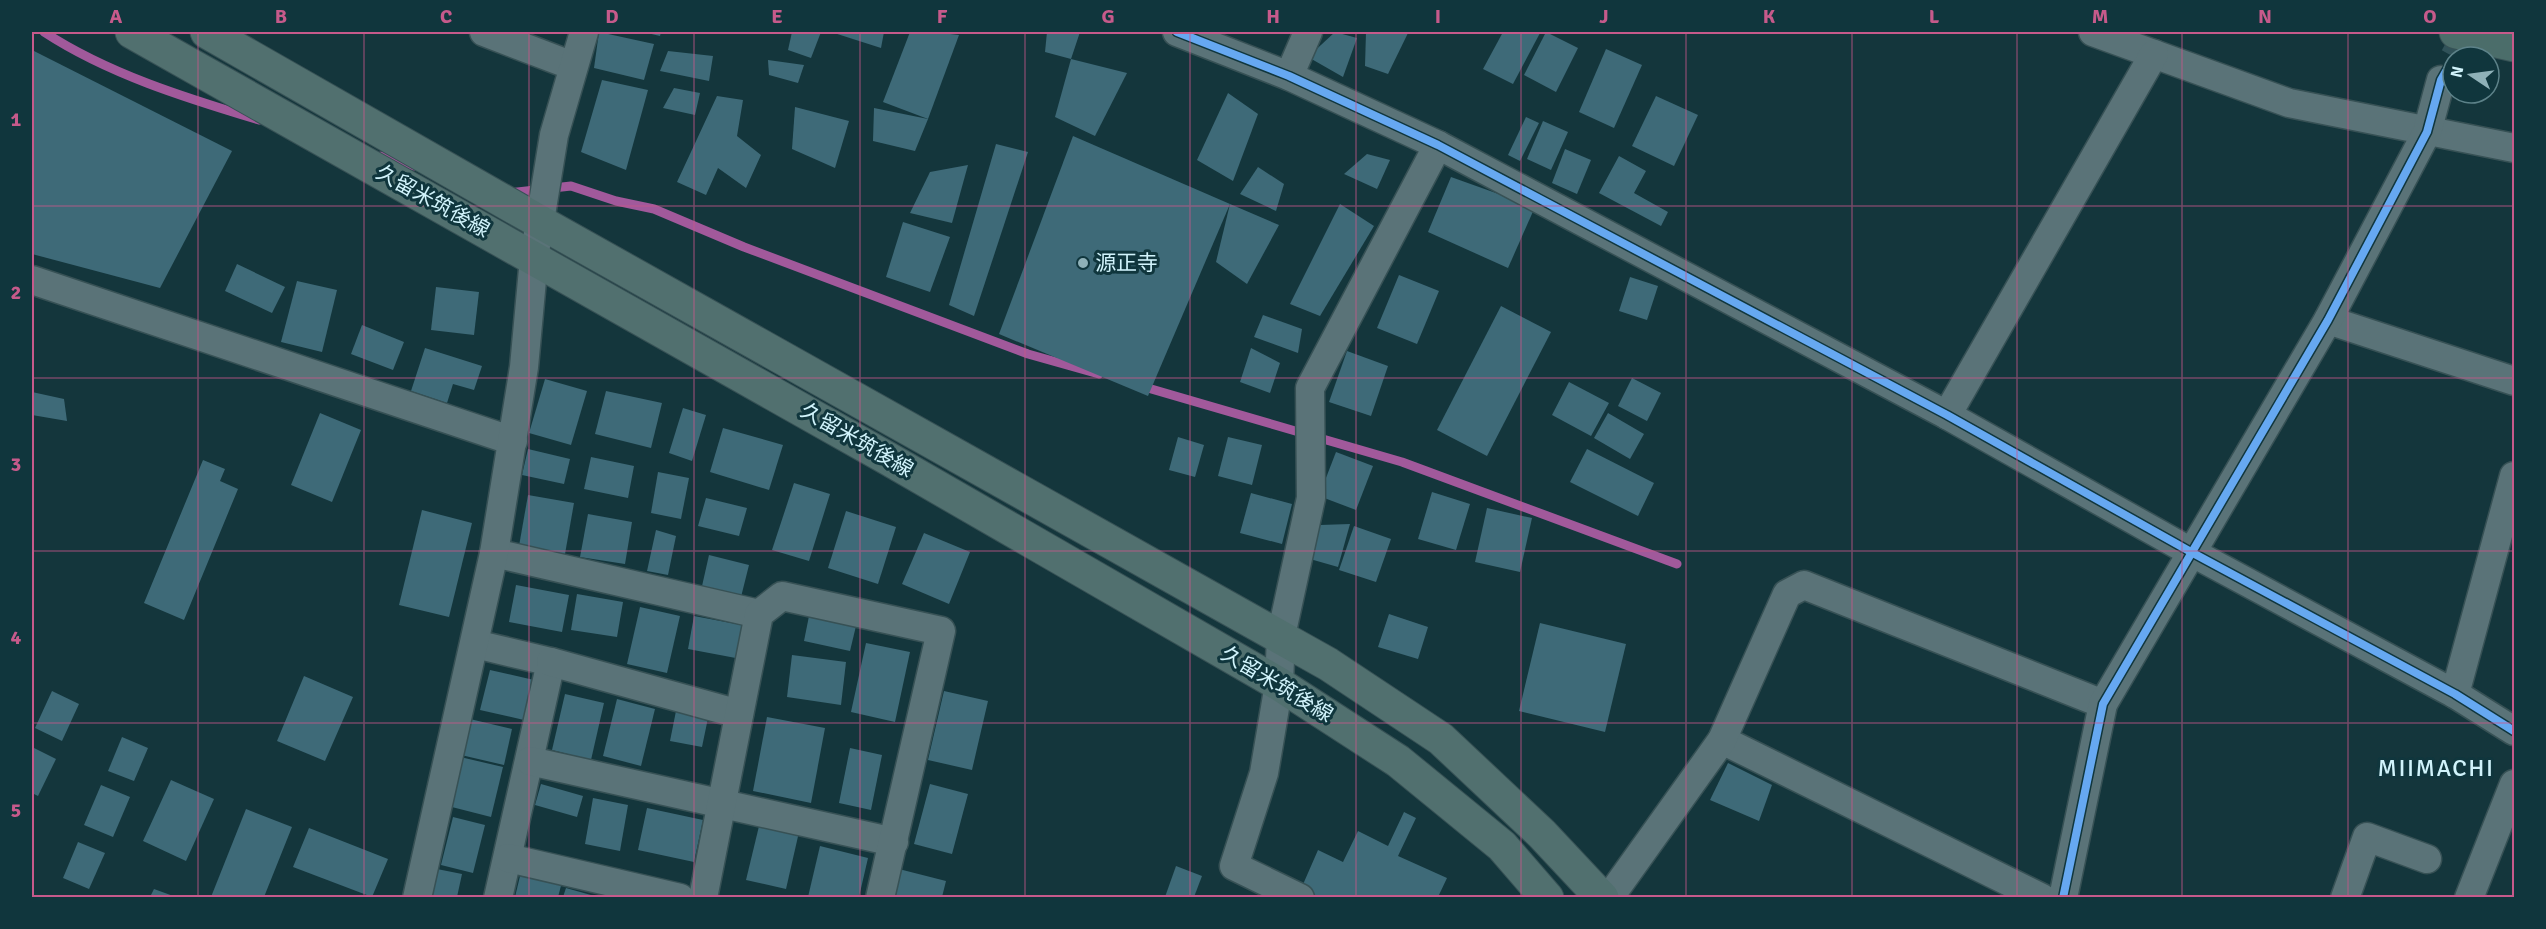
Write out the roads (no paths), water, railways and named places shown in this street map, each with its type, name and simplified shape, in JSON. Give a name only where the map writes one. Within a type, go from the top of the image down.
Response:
[{"type":"highway","points":[[2456,32],[2514,45]]},
{"type":"main road","name":"久留米筑後線","points":[[132,32],[887,458],[1280,684],[1398,761],[1502,846],[1547,897]]},
{"type":"main road","name":"久留米筑後線","points":[[207,32],[540,222],[1329,664],[1441,739],[1542,834],[1602,897]]},
{"type":"street","points":[[484,32],[573,66]]},
{"type":"street","points":[[417,897],[494,553],[524,367],[534,258],[554,135],[584,32]]},
{"type":"street","points":[[1177,32],[1289,76],[1438,145],[1947,415],[2191,552],[2455,694],[2514,731]]},
{"type":"street","points":[[1289,76],[1308,32]]},
{"type":"street","points":[[2093,32],[2289,103],[2514,148]]},
{"type":"street","points":[[1947,415],[2154,54]]},
{"type":"street","points":[[2063,897],[2103,704],[2328,320],[2427,132],[2441,80]]},
{"type":"street","points":[[1300,897],[1234,866],[1264,772],[1280,684],[1281,636],[1311,498],[1310,388],[1438,145]]},
{"type":"street","points":[[32,280],[513,441]]},
{"type":"street","points":[[2328,320],[2514,381]]},
{"type":"street","points":[[2455,694],[2514,476]]},
{"type":"street","points":[[494,553],[759,614]]},
{"type":"street","points":[[1609,897],[1722,740],[1787,594],[1804,585],[2103,704]]},
{"type":"street","points":[[703,897],[759,614],[782,596],[941,631],[880,897]]},
{"type":"street","points":[[474,644],[551,662],[739,714]]},
{"type":"street","points":[[498,897],[551,662]]},
{"type":"street","points":[[1722,740],[2042,897]]},
{"type":"street","points":[[530,761],[894,842]]},
{"type":"street","points":[[2469,897],[2514,784]]},
{"type":"street","points":[[2345,897],[2367,837],[2427,859]]},
{"type":"street","points":[[508,858],[680,897]]},
{"type":"waterway","points":[[44,32],[94,60],[148,84],[259,120]]},
{"type":"waterway","points":[[381,156],[414,166]]},
{"type":"waterway","points":[[508,193],[571,186],[616,201],[654,209],[744,247],[1028,354],[1099,374]]},
{"type":"waterway","points":[[1141,386],[1402,462],[1677,564]]},
{"type":"tunnel","points":[[2461,45],[2468,32]]},
{"type":"place","name":"源正寺","points":[[1083,263]]},
{"type":"district","name":"MIIMACHI","points":[[2436,768]]}]
